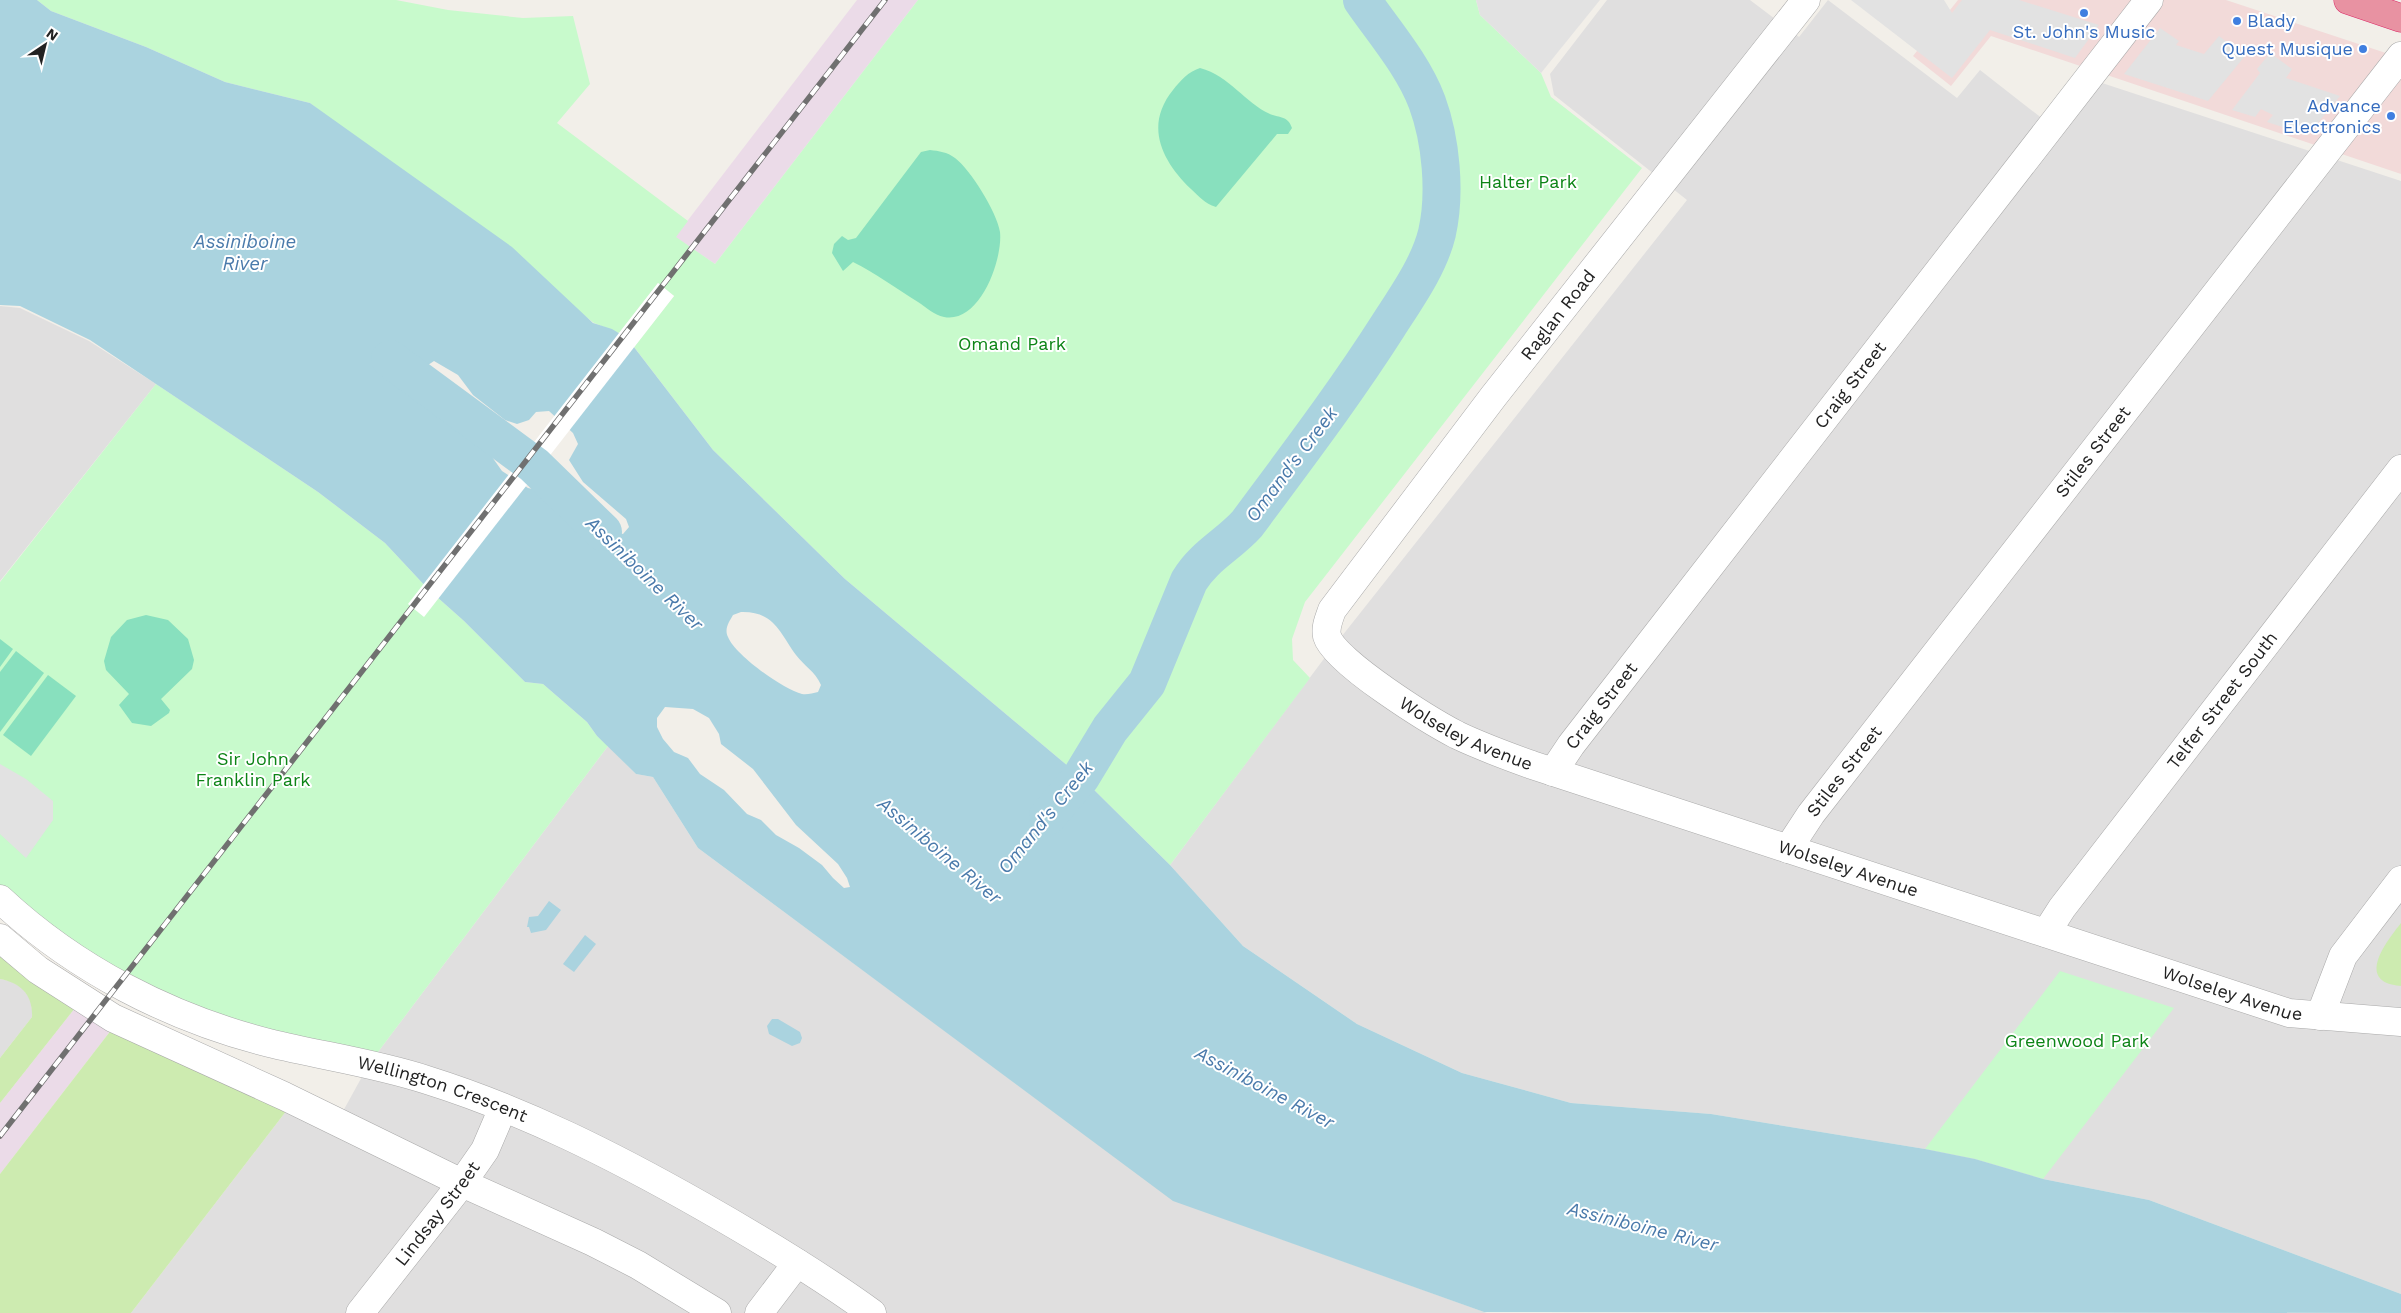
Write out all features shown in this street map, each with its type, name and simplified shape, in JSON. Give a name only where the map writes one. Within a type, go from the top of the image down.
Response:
[{"type":"highway","points":[[2348,0],[2401,18]]},
{"type":"street","name":"Raglan Road","points":[[1328,638],[1327,624],[1332,610],[1500,389],[1806,0]]},
{"type":"street","name":"Craig Street","points":[[1553,772],[1577,737],[2149,0]]},
{"type":"street","name":"Stiles Street","points":[[1788,849],[1808,818],[2401,56]]},
{"type":"street","name":"Telfer Street South","points":[[2046,933],[2065,904],[2401,469]]},
{"type":"street","name":"Wolseley Avenue","points":[[1328,638],[1348,663],[1436,723],[1480,746],[1553,772],[2289,1013],[2401,1022]]},
{"type":"street","points":[[2320,1016],[2343,956],[2401,880]]},
{"type":"street","name":"Wellington Crescent","points":[[0,899],[46,938],[71,956],[111,980],[162,1005],[233,1032],[426,1079],[554,1129],[628,1165],[719,1215],[797,1263],[872,1313]]},
{"type":"street","points":[[0,938],[38,970],[113,1018],[284,1096],[462,1183],[593,1242],[638,1265],[717,1313]]},
{"type":"street","name":"Lindsay Street","points":[[360,1313],[462,1183],[485,1150],[503,1108]]},
{"type":"street","points":[[759,1313],[797,1263]]},
{"type":"shaded area","points":[[857,0],[918,0],[715,264],[675,237]]},
{"type":"shaded area","points":[[1476,0],[1600,0],[1541,73],[1480,15]]},
{"type":"shaded area","points":[[1607,0],[1750,0],[1799,37],[1828,0],[1957,98],[1980,70],[2062,134],[2102,83],[2401,181],[2401,1294],[2149,1200],[2043,1179],[1975,1159],[1711,1114],[1571,1103],[1462,1073],[1357,1024],[1243,946],[1170,865],[1323,660],[1687,200],[1554,95],[1550,74]]},
{"type":"shaded area","points":[[1851,0],[1944,0],[1952,13],[1962,0],[2019,0],[2099,25],[2075,58],[1990,30],[1952,78]]},
{"type":"shaded area","points":[[1958,0],[2226,0],[2401,58],[2401,174],[1991,36],[1951,86],[1913,56]]},
{"type":"shaded area","points":[[2160,28],[2179,41],[2176,45],[2204,54],[2219,36],[2245,56],[2208,101],[2124,74]]},
{"type":"shaded area","points":[[2270,53],[2292,69],[2286,78],[2340,96],[2308,135],[2267,122],[2273,115],[2261,109],[2255,117],[2232,110],[2260,73],[2257,69]]},
{"type":"shaded area","points":[[0,306],[20,308],[89,341],[156,384],[0,581]]},
{"type":"shaded area","points":[[608,746],[636,774],[653,777],[698,848],[1173,1200],[1487,1313],[131,1313],[287,1110],[331,1133],[369,1064]]},
{"type":"shaded area","points":[[0,764],[26,779],[53,801],[53,820],[26,858],[0,834]]},
{"type":"shaded area","points":[[0,979],[10,981],[23,988],[31,1001],[32,1017],[0,1058]]},
{"type":"shaded area","points":[[75,1008],[112,1029],[0,1174],[0,1103]]},
{"type":"green space","name":"Omand Park","points":[[37,0],[396,0],[448,10],[523,18],[573,16],[590,84],[557,123],[688,221],[676,237],[715,264],[918,0],[1346,0],[1386,48],[1394,64],[1406,80],[1408,95],[1423,119],[1429,143],[1432,205],[1428,227],[1380,327],[1311,412],[1245,508],[1263,522],[1341,416],[1425,285],[1438,258],[1445,226],[1450,164],[1432,94],[1413,57],[1373,0],[1476,0],[1480,15],[1541,73],[1551,97],[1642,168],[1305,602],[1292,639],[1293,660],[1310,678],[1170,865],[1081,777],[845,579],[713,450],[634,347],[674,296],[658,283],[619,333],[594,323],[310,103],[225,82],[146,47],[51,11]]},
{"type":"green space","points":[[1200,68],[1211,72],[1229,83],[1261,109],[1286,119],[1292,128],[1288,134],[1277,134],[1216,207],[1208,204],[1191,189],[1172,167],[1160,142],[1158,130],[1164,103],[1185,77]]},
{"type":"green space","points":[[930,150],[952,156],[968,171],[994,214],[1000,232],[998,258],[987,287],[968,310],[957,316],[944,317],[937,315],[878,276],[853,262],[843,271],[832,253],[834,244],[842,236],[848,240],[856,238],[921,152]]},
{"type":"green space","name":"Sir John Franklin Park","points":[[156,384],[318,492],[385,543],[428,589],[464,621],[525,682],[543,684],[587,722],[597,736],[608,746],[369,1064],[185,1014],[0,899],[0,582]]},
{"type":"green space","points":[[146,615],[168,620],[188,639],[194,660],[192,669],[161,699],[170,710],[169,713],[151,726],[132,723],[119,705],[129,694],[106,670],[104,661],[111,637],[127,620]]},
{"type":"green space","points":[[0,639],[13,649],[0,667]]},
{"type":"green space","points":[[16,651],[44,673],[0,732],[0,672]]},
{"type":"green space","points":[[48,675],[76,696],[31,756],[3,735]]},
{"type":"green space","points":[[2401,923],[2401,986],[2387,983],[2379,977],[2377,969],[2382,950]]},
{"type":"green space","points":[[0,955],[75,1008],[0,1103],[0,1058],[32,1017],[32,1009],[28,996],[20,987],[0,979]]},
{"type":"green space","name":"Greenwood Park","points":[[2060,971],[2174,1008],[2043,1179],[1975,1159],[1925,1149]]},
{"type":"green space","points":[[112,1029],[287,1110],[131,1313],[0,1313],[0,1174]]},
{"type":"water","name":"Assiniboine River","points":[[0,0],[37,0],[51,11],[146,47],[225,82],[310,103],[512,247],[593,323],[612,329],[627,338],[713,450],[845,579],[1081,777],[1170,865],[1243,946],[1357,1024],[1462,1073],[1571,1103],[1711,1114],[1925,1149],[1975,1159],[2043,1179],[2149,1200],[2401,1294],[2401,1313],[1484,1312],[1173,1201],[698,848],[653,777],[636,774],[597,736],[587,722],[543,684],[525,682],[464,621],[428,589],[385,543],[318,492],[90,340],[20,306],[0,305]],"holes":[[[434,361],[458,375],[473,395],[505,420],[517,424],[529,420],[536,412],[549,411],[573,433],[578,444],[569,460],[583,482],[626,519],[629,527],[623,534],[611,531],[570,497],[528,488],[502,471],[480,440],[454,419],[424,377],[425,367]],[[741,612],[752,613],[769,619],[780,631],[796,655],[819,680],[821,685],[818,692],[804,694],[794,691],[772,679],[749,662],[728,637],[728,626],[733,615]],[[665,707],[693,709],[709,718],[719,734],[721,744],[753,769],[796,825],[838,864],[847,878],[850,887],[844,888],[822,865],[799,848],[776,835],[761,820],[747,814],[724,790],[700,774],[688,758],[674,752],[663,739],[657,727],[657,718]]]},
{"type":"water","points":[[549,901],[561,910],[546,930],[531,933],[529,927],[527,927],[529,917],[538,916]]},
{"type":"water","points":[[585,935],[596,944],[574,972],[563,964]]},
{"type":"water","points":[[772,1019],[778,1019],[800,1032],[802,1038],[800,1043],[792,1046],[769,1034],[767,1026]]},
{"type":"pier","points":[[658,283],[674,296],[424,617],[408,604]]},
{"type":"waterway","name":"Omand's Creek","points":[[1048,816],[1081,777],[1110,729],[1147,683],[1189,581],[1195,572],[1247,524],[1319,427],[1371,352],[1423,270],[1428,258],[1437,233],[1441,201],[1441,167],[1432,117],[1414,75],[1398,49],[1362,0]]},
{"type":"waterway","name":"Assiniboine River","points":[[390,359],[534,465],[603,532]]},
{"type":"railway","points":[[0,1136],[885,0]]},
{"type":"place","name":"St. John's Music","points":[[2084,13]]},
{"type":"place","name":"Blady","points":[[2237,21]]},
{"type":"place","name":"Quest Musique","points":[[2363,49]]},
{"type":"place","name":"Advance Electronics","points":[[2391,116]]},
{"type":"park label","name":"Halter Park","points":[[1528,182]]}]
